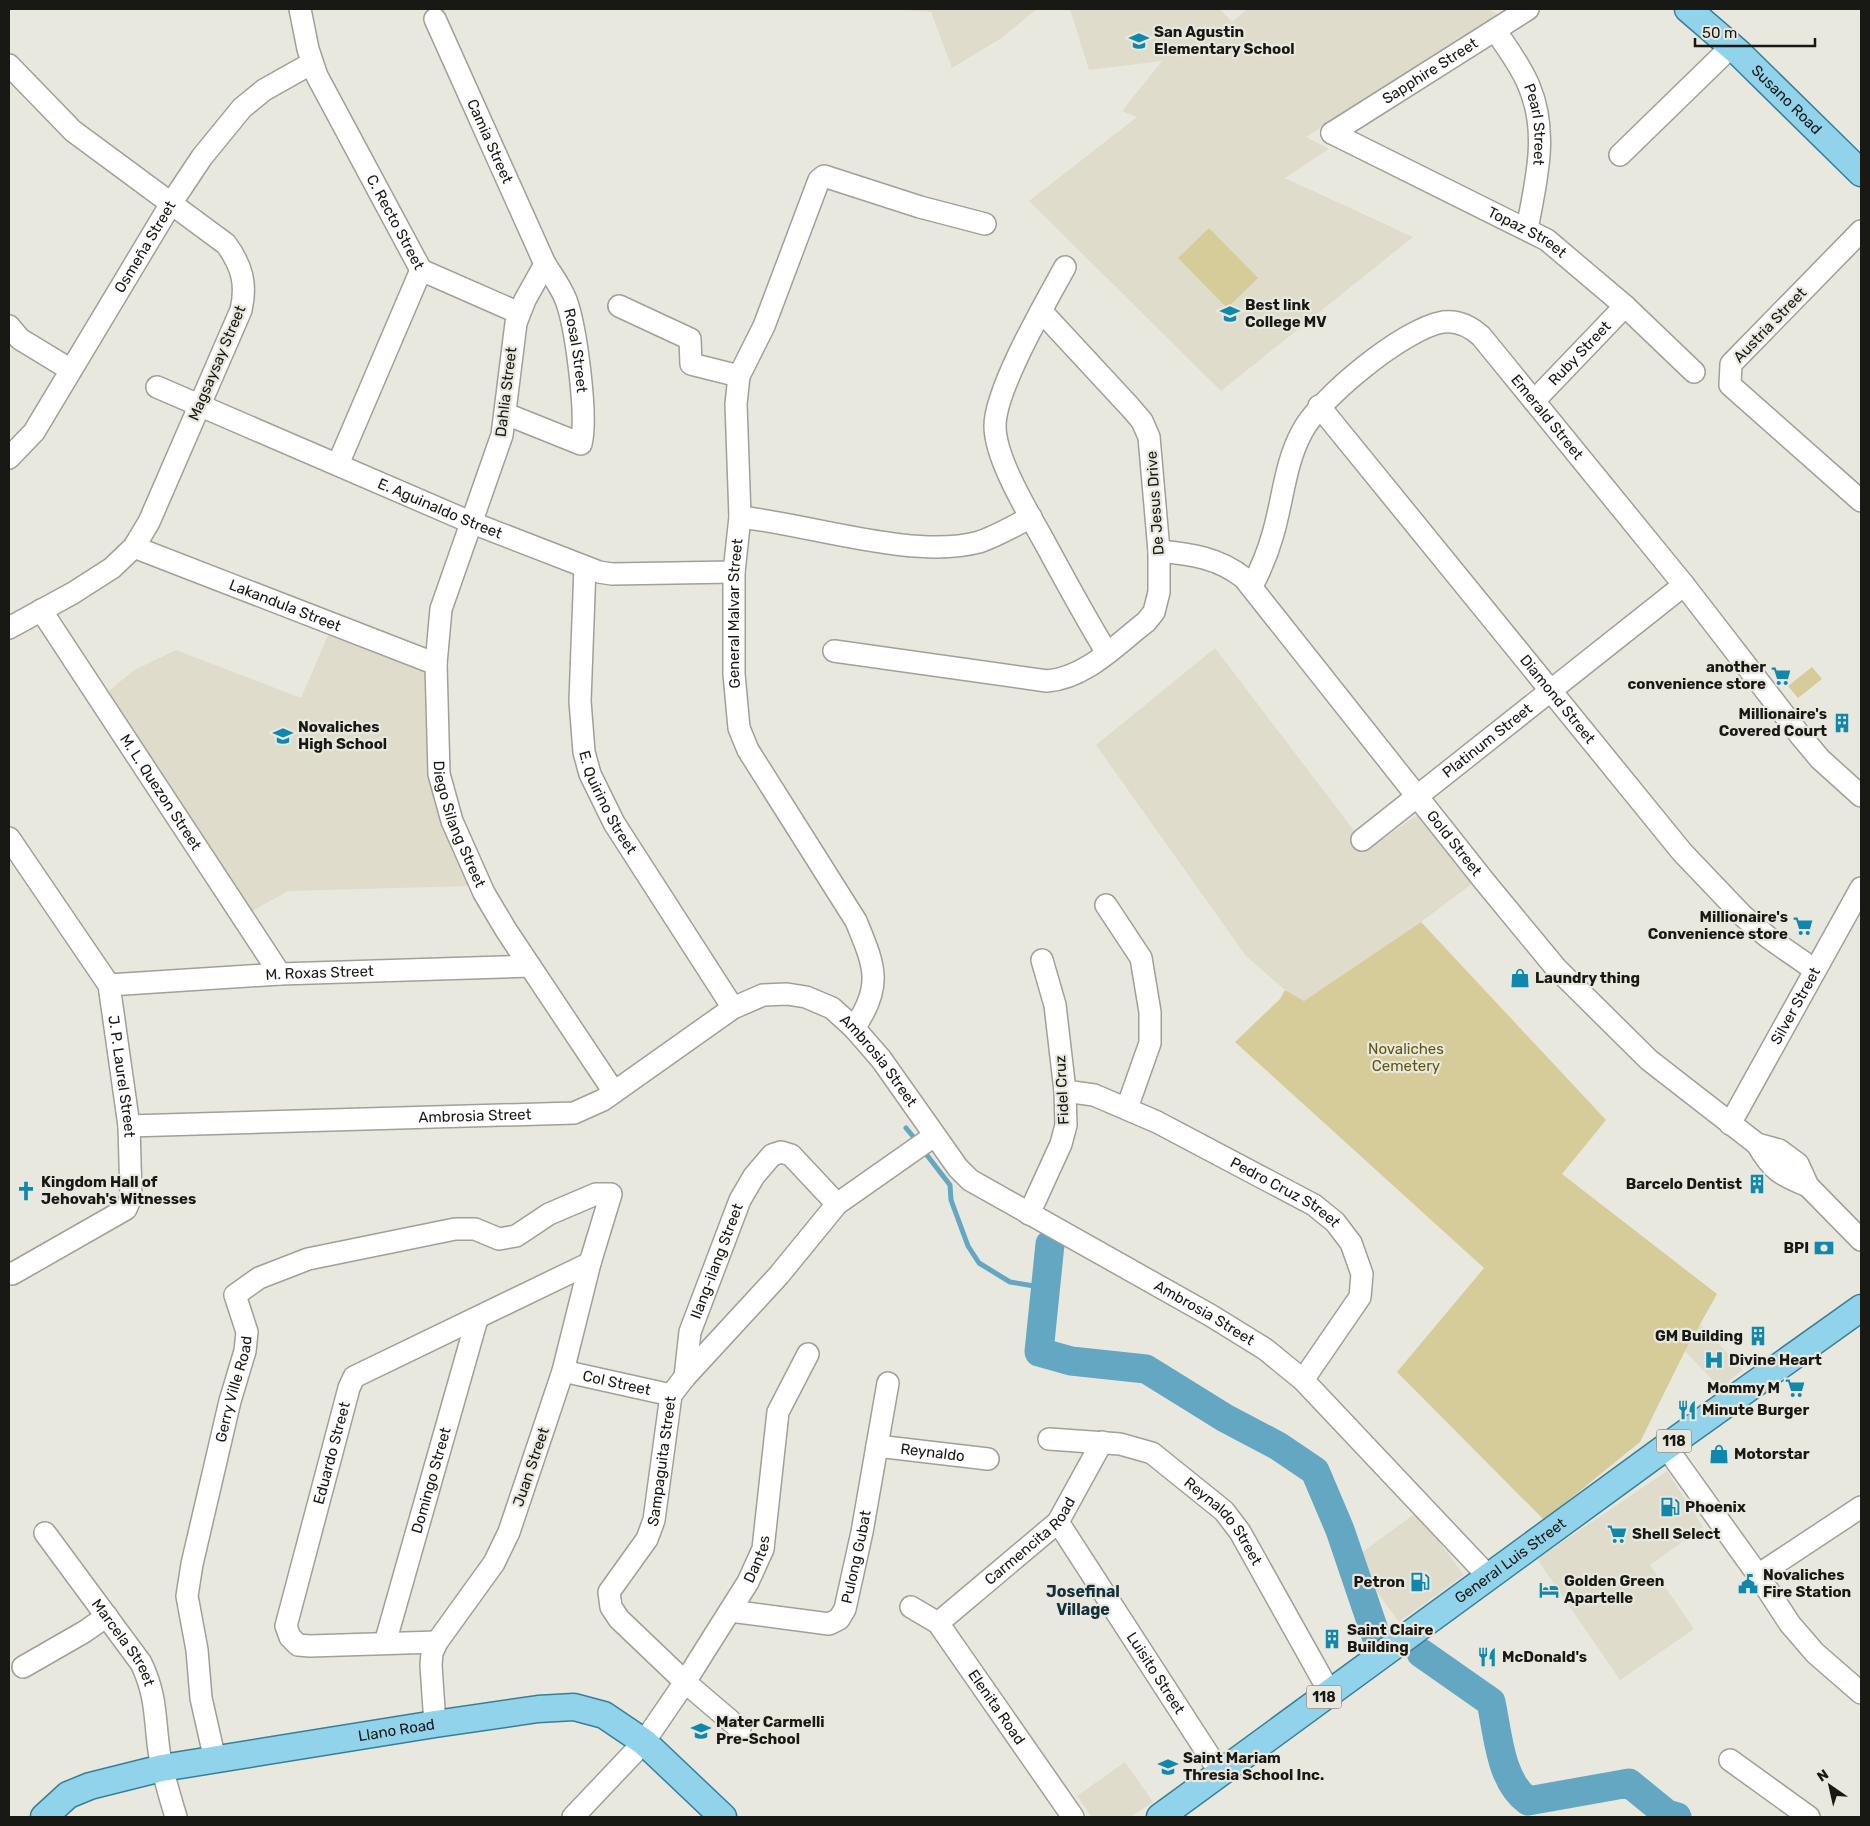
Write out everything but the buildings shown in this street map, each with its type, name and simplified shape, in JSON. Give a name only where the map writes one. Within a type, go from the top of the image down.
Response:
[{"type":"main road","name":"Susano Road","points":[[1688,9],[1732,46],[1861,173]]},
{"type":"main road","name":"General Luis Street","points":[[1160,1817],[1666,1447],[1861,1308]]},
{"type":"main road","name":"Llano Road","points":[[44,1817],[68,1795],[90,1786],[162,1768],[435,1724],[538,1709],[574,1707],[604,1715],[644,1742],[723,1817]]},
{"type":"street","name":"C. Recto Street","points":[[300,9],[312,63],[324,91],[421,270],[338,464]]},
{"type":"street","name":"Sapphire Street","points":[[1332,133],[1528,9]]},
{"type":"street","name":"Camia Street","points":[[435,19],[545,264]]},
{"type":"street","name":"Pearl Street","points":[[1496,30],[1529,85],[1538,111],[1541,140],[1540,157],[1527,229]]},
{"type":"street","points":[[1620,155],[1732,46]]},
{"type":"street","name":"Osmeña Street","points":[[9,458],[34,432],[172,202],[202,158],[242,108],[264,90],[312,63]]},
{"type":"street","name":"Magsaysay Street","points":[[9,65],[73,131],[172,202],[226,244],[240,266],[244,281],[241,310],[149,522],[134,547],[97,578],[9,628]]},
{"type":"street","name":"Topaz Street","points":[[1332,133],[1527,229],[1567,255],[1625,306],[1694,372]]},
{"type":"street","name":"General Malvar Street","points":[[854,1028],[870,1001],[874,983],[873,966],[867,948],[856,921],[748,750],[739,728],[734,674],[734,572],[740,517],[736,404],[739,376],[764,326],[819,180],[824,176],[895,200],[985,224]]},
{"type":"street","name":"Austria Street","points":[[1861,231],[1731,364],[1729,374],[1730,384],[1861,502]]},
{"type":"street","name":"Dahlia Street","points":[[470,522],[498,451],[506,414],[514,334],[519,313],[545,264]]},
{"type":"street","name":"Rosal Street","points":[[506,414],[581,444],[584,418],[572,321],[566,300],[545,264]]},
{"type":"street","points":[[1065,267],[1041,311],[999,402],[995,426],[1002,455],[1031,517],[1107,653]]},
{"type":"street","points":[[421,270],[519,313]]},
{"type":"street","points":[[619,306],[690,339],[691,364],[739,376]]},
{"type":"street","name":"Ruby Street","points":[[1534,401],[1625,306]]},
{"type":"street","name":"De Jesus Drive","points":[[834,651],[1047,681],[1071,677],[1107,653],[1146,622],[1154,612],[1158,603],[1159,551],[1150,437],[1142,421],[1041,311]]},
{"type":"street","name":"Emerald Street","points":[[1252,586],[1274,533],[1295,447],[1302,431],[1319,406],[1368,365],[1404,340],[1427,327],[1443,322],[1457,322],[1470,327],[1481,336],[1684,585],[1805,741],[1840,779],[1861,796]]},
{"type":"street","points":[[9,326],[20,340],[71,370]]},
{"type":"street","name":"E. Aguinaldo Street","points":[[157,387],[470,522],[585,567],[612,574],[734,572]]},
{"type":"street","name":"Diamond Street","points":[[1319,406],[1712,885],[1769,938],[1816,970]]},
{"type":"street","points":[[740,517],[878,542],[951,546],[979,542],[1031,517]]},
{"type":"street","name":"Diego Silang Street","points":[[470,522],[440,609],[436,664],[439,774],[452,822],[484,892],[530,966],[614,1092]]},
{"type":"street","name":"Lakandula Street","points":[[134,547],[436,664]]},
{"type":"street","name":"Gold Street","points":[[1159,551],[1196,555],[1213,560],[1234,570],[1252,586],[1530,939],[1589,1003],[1649,1060],[1730,1124],[1757,1144],[1780,1150],[1798,1164],[1808,1186],[1861,1240]]},
{"type":"street","name":"E. Quirino Street","points":[[585,567],[580,701],[584,752],[590,774],[614,823],[733,1008]]},
{"type":"street","name":"Platinum Street","points":[[1362,840],[1684,585]]},
{"type":"street","name":"M. L. Quezon Street","points":[[42,610],[280,974]]},
{"type":"street","name":"J. P. Laurel Street","points":[[9,838],[109,985],[129,1126],[131,1197],[126,1209],[9,1274]]},
{"type":"street","name":"Silver Street","points":[[1730,1124],[1861,888]]},
{"type":"street","points":[[1106,905],[1141,958],[1150,1012],[1150,1043],[1127,1108]]},
{"type":"street","name":"Fidel Cruz","points":[[1029,1214],[1061,1144],[1066,1125],[1066,1090],[1055,1005],[1042,960]]},
{"type":"street","name":"M. Roxas Street","points":[[109,985],[280,974],[530,966]]},
{"type":"street","name":"Ambrosia Street","points":[[129,1126],[574,1113],[592,1107],[733,1008],[763,995],[806,997],[832,1008],[854,1028],[881,1059],[929,1139],[970,1180],[1265,1349],[1302,1380],[1489,1578]]},
{"type":"street","name":"Pedro Cruz Street","points":[[1066,1090],[1094,1095],[1127,1108],[1314,1205],[1335,1222],[1351,1243],[1362,1274],[1360,1297],[1302,1380]]},
{"type":"street","name":"Sampaguita Street","points":[[740,1729],[685,1682],[619,1619],[611,1608],[609,1592],[647,1539],[654,1520],[671,1395],[685,1376],[779,1275],[837,1204],[929,1139]]},
{"type":"street","name":"Ilang-ilang Street","points":[[685,1376],[690,1332],[740,1200],[754,1176],[772,1155],[781,1152],[791,1155],[837,1204]]},
{"type":"street","name":"Gerry Ville Road","points":[[215,1760],[201,1698],[197,1650],[187,1596],[192,1564],[230,1401],[245,1351],[247,1332],[235,1295],[266,1275],[308,1259],[455,1229],[475,1229],[500,1239],[516,1236],[549,1214],[596,1194],[611,1194]]},
{"type":"street","name":"Juan Street","points":[[435,1724],[431,1665],[432,1653],[437,1642],[494,1562],[509,1532],[563,1371],[590,1262],[611,1194]]},
{"type":"street","name":"Eduardo Street","points":[[437,1642],[298,1645],[290,1637],[286,1626],[345,1398],[354,1377],[478,1319],[590,1262]]},
{"type":"street","name":"Domingo Street","points":[[385,1643],[478,1319]]},
{"type":"street","name":"Dantes","points":[[573,1817],[644,1742],[685,1682],[748,1582],[763,1549],[778,1412],[808,1354]]},
{"type":"street","name":"Col Street","points":[[563,1371],[671,1395]]},
{"type":"street","name":"Pulong Gubat","points":[[730,1611],[829,1624],[839,1619],[845,1610],[888,1383]]},
{"type":"street","name":"Reynaldo Street","points":[[1049,1439],[1102,1442],[1152,1453],[1224,1511],[1240,1532],[1330,1693]]},
{"type":"street","name":"Carmencita Road","points":[[938,1623],[1058,1522],[1102,1442]]},
{"type":"street","name":"Reynaldo","points":[[877,1446],[988,1459]]},
{"type":"street","points":[[1666,1447],[1796,1631],[1838,1675],[1861,1692]]},
{"type":"street","points":[[1758,1575],[1861,1507]]},
{"type":"street","name":"Luisito Street","points":[[1058,1522],[1221,1774]]},
{"type":"street","name":"Marcela Street","points":[[45,1532],[141,1664],[149,1679],[154,1694],[162,1768],[176,1817]]},
{"type":"street","name":"Elenita Road","points":[[911,1607],[938,1623],[1073,1817]]},
{"type":"street","points":[[22,1667],[84,1632],[107,1616]]},
{"type":"street","points":[[1730,1760],[1809,1817]]},
{"type":"shaded area","points":[[889,9],[1037,9],[1000,39],[952,68],[931,12]]},
{"type":"shaded area","points":[[1070,9],[1220,9],[1232,22],[1247,9],[1488,9],[1499,15],[1306,137],[1329,149],[1285,178],[1413,237],[1221,391],[1029,201],[1137,117],[1122,111],[1162,61],[1089,70]]},
{"type":"shaded area","name":"Novaliches High School","points":[[329,633],[429,671],[470,886],[288,891],[252,911],[105,694],[134,670],[176,650],[301,698]]},
{"type":"shaded area","points":[[1215,648],[1368,849],[1419,814],[1473,883],[1421,922],[1304,1001],[1285,990],[1246,956],[1096,745]]},
{"type":"shaded area","name":"Divine Heart","points":[[1700,1324],[1743,1370],[1720,1388],[1685,1351]]},
{"type":"shaded area","points":[[1667,1471],[1703,1527],[1650,1565],[1694,1629],[1620,1680],[1537,1559]]},
{"type":"shaded area","points":[[1417,1512],[1464,1575],[1399,1622],[1353,1559]]},
{"type":"shaded area","points":[[1125,1762],[1153,1802],[1130,1817],[1092,1817],[1077,1796]]},
{"type":"green space","points":[[1209,228],[1258,278],[1227,308],[1178,258]]},
{"type":"green space","points":[[1812,667],[1822,679],[1798,698],[1788,686]]},
{"type":"green space","name":"Novaliches Cemetery","points":[[1421,922],[1606,1120],[1562,1174],[1717,1294],[1685,1351],[1640,1442],[1544,1520],[1397,1372],[1484,1268],[1235,1042],[1280,999],[1285,990],[1304,1001]]},
{"type":"waterway","points":[[906,1128],[916,1140]]},
{"type":"waterway","points":[[923,1150],[950,1185],[951,1200],[968,1246],[979,1263],[1010,1282],[1046,1288]]},
{"type":"waterway","points":[[1050,1244],[1039,1352],[1071,1361],[1146,1369],[1225,1418],[1278,1446],[1315,1471],[1340,1530],[1376,1636]]},
{"type":"waterway","points":[[1421,1653],[1491,1702],[1498,1742],[1506,1769],[1511,1782],[1528,1801],[1629,1783],[1667,1814],[1677,1817]]},
{"type":"place","name":"San Agustin Elementary School","points":[[1139,41]]},
{"type":"place","name":"Best link College MV","points":[[1230,314]]},
{"type":"place","name":"another convenience store","points":[[1781,676]]},
{"type":"place","name":"Millionaire's Covered Court","points":[[1842,723]]},
{"type":"place","name":"Novaliches High School","points":[[283,736]]},
{"type":"place","name":"Millionaire's Convenience store","points":[[1803,926]]},
{"type":"place","name":"Laundry thing","points":[[1520,978]]},
{"type":"place","name":"Barcelo Dentist","points":[[1757,1184]]},
{"type":"place","name":"Kingdom Hall of Jehovah's Witnesses","points":[[26,1191]]},
{"type":"place","name":"BPI","points":[[1824,1248]]},
{"type":"place","name":"GM Building","points":[[1758,1336]]},
{"type":"place","name":"Divine Heart","points":[[1714,1360]]},
{"type":"place","name":"Mommy M","points":[[1795,1388]]},
{"type":"place","name":"Minute Burger","points":[[1687,1410]]},
{"type":"place","name":"Motorstar","points":[[1719,1454]]},
{"type":"place","name":"Phoenix","points":[[1670,1507]]},
{"type":"place","name":"Shell Select","points":[[1617,1534]]},
{"type":"place","name":"Petron","points":[[1420,1582]]},
{"type":"place","name":"Novaliches Fire Station","points":[[1748,1584]]},
{"type":"place","name":"Golden Green Apartelle","points":[[1549,1590]]},
{"type":"place","name":"Saint Claire Building","points":[[1332,1639]]},
{"type":"place","name":"McDonald's","points":[[1487,1657]]},
{"type":"place","name":"Mater Carmelli Pre-School","points":[[701,1731]]},
{"type":"place","name":"Saint Mariam Thresia School Inc.","points":[[1168,1767]]},
{"type":"district","name":"Josefinal Village","points":[[1083,1600]]}]
